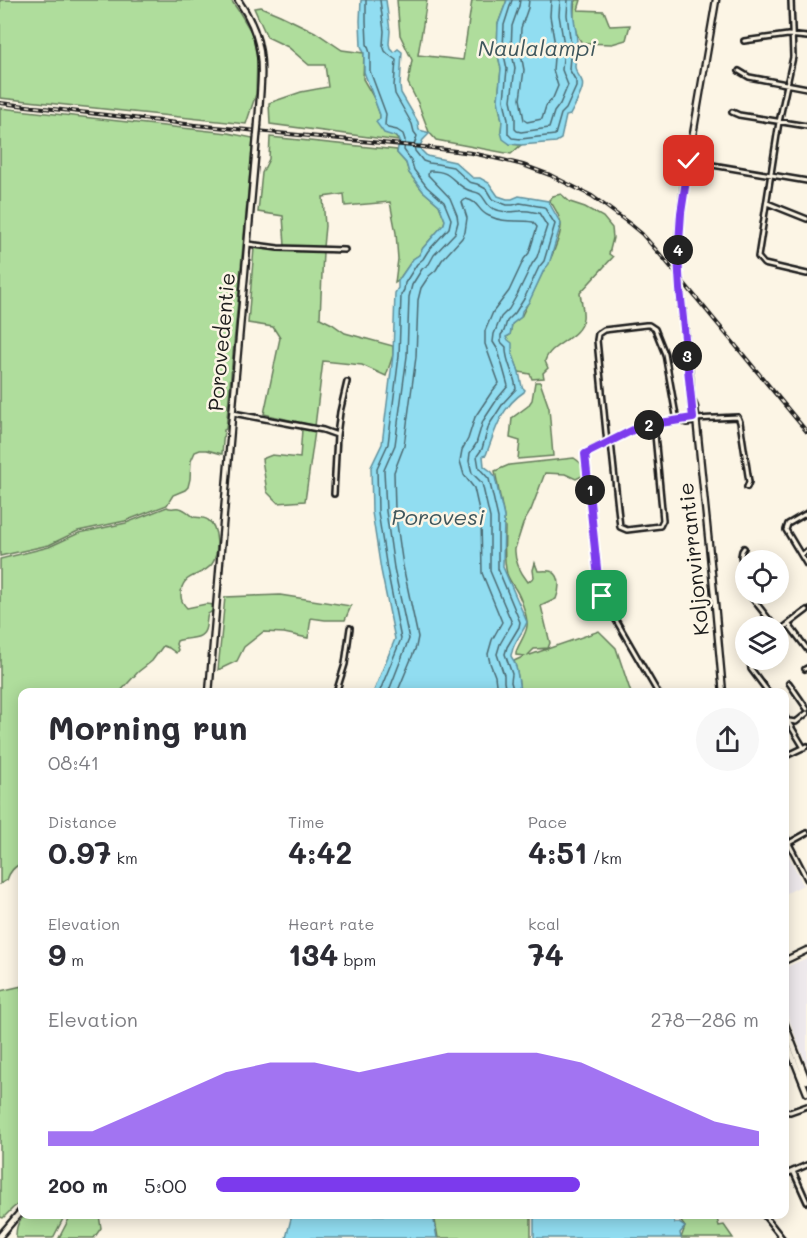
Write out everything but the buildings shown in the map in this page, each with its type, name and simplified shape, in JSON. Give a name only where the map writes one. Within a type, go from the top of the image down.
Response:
[{"type":"main road","name":"Porovedentie","points":[[209,688],[258,124],[261,65],[261,51],[254,28],[237,0]]},
{"type":"main road","name":"Koljonvirrantie","points":[[716,0],[681,213],[678,257],[723,688]]},
{"type":"main road","points":[[789,959],[807,950]]},
{"type":"main road","points":[[789,1035],[807,1081]]},
{"type":"main road","points":[[789,1048],[807,1093]]},
{"type":"main road","points":[[0,1236],[18,1215]]},
{"type":"street","points":[[791,0],[793,57],[779,122],[758,254],[762,263],[807,274]]},
{"type":"street","points":[[744,41],[792,35],[807,37]]},
{"type":"street","points":[[739,71],[749,77],[807,88]]},
{"type":"street","points":[[732,112],[807,126]]},
{"type":"street","points":[[689,161],[807,181]]},
{"type":"street","points":[[767,203],[807,219]]},
{"type":"street","points":[[248,244],[278,248],[345,250]]},
{"type":"street","points":[[654,424],[663,522],[658,526],[622,529],[609,443],[598,334],[604,330],[646,325],[655,329],[665,354],[679,421]]},
{"type":"street","points":[[334,494],[337,435],[347,382]]},
{"type":"street","points":[[232,413],[323,430],[337,435]]},
{"type":"street","points":[[655,688],[602,596],[598,578],[585,454],[641,426],[735,417],[739,419],[749,482],[747,487]]},
{"type":"street","points":[[807,513],[788,524],[786,528],[807,565]]},
{"type":"street","points":[[801,555],[807,551]]},
{"type":"street","points":[[757,604],[766,616]]},
{"type":"street","points":[[807,610],[789,625],[807,649]]},
{"type":"street","points":[[338,688],[345,664],[350,628]]},
{"type":"street","points":[[752,670],[765,688]]},
{"type":"street","points":[[789,683],[807,711],[796,722],[789,722]]},
{"type":"street","points":[[789,725],[806,747],[789,755]]},
{"type":"street","points":[[807,833],[789,843],[807,879]]},
{"type":"street","points":[[789,1112],[807,1106]]},
{"type":"street","points":[[789,1173],[807,1165]]},
{"type":"street","points":[[793,1172],[807,1202]]},
{"type":"street","points":[[767,1219],[782,1238]]},
{"type":"shaded area","points":[[789,856],[803,885],[789,892]]},
{"type":"shaded area","points":[[807,958],[807,1066],[789,1019],[789,966]]},
{"type":"green space","points":[[0,0],[231,0],[253,35],[257,59],[256,94],[246,124],[0,98]]},
{"type":"green space","points":[[397,0],[427,0],[418,55],[463,60],[472,0],[507,0],[498,24],[497,50],[501,69],[498,100],[502,121],[501,132],[510,144],[521,145],[511,154],[436,140],[429,132],[408,83],[412,60],[400,35]]},
{"type":"green space","points":[[575,0],[581,0],[578,10],[604,11],[610,26],[630,25],[626,40],[612,44],[582,43],[575,28]]},
{"type":"green space","points":[[261,7],[315,32],[342,50],[364,53],[363,79],[374,98],[380,119],[399,141],[270,124],[269,103],[301,92],[328,87],[325,65],[309,65],[288,47],[267,37],[254,8]]},
{"type":"green space","points":[[0,108],[228,133],[253,138],[222,454],[207,450],[195,452],[191,461],[188,487],[173,495],[167,505],[125,521],[78,531],[49,545],[0,556]]},
{"type":"green space","points":[[270,137],[397,150],[406,163],[409,173],[423,191],[439,205],[445,220],[444,224],[395,283],[398,259],[390,202],[345,206],[344,194],[323,197],[325,226],[323,247],[285,246],[283,216],[258,212],[262,173],[269,159]]},
{"type":"green space","points":[[561,194],[570,202],[603,217],[612,228],[613,238],[609,254],[613,257],[580,293],[583,309],[581,325],[548,355],[545,361],[548,368],[543,373],[544,378],[532,379],[530,374],[519,372],[506,337],[510,335],[512,324],[521,317],[555,249],[561,223],[549,200]]},
{"type":"green space","points":[[254,248],[323,252],[320,318],[345,333],[393,346],[393,355],[386,376],[362,365],[323,361],[315,426],[264,414],[280,338],[273,327],[248,323]]},
{"type":"green space","points":[[535,382],[540,382],[549,408],[553,456],[518,459],[520,441],[510,438],[512,418],[532,400]]},
{"type":"green space","points":[[302,429],[315,431],[305,501],[278,503],[267,492],[262,459],[272,455],[300,458]]},
{"type":"green space","points":[[574,458],[583,467],[582,476],[576,479],[565,474],[545,473],[515,549],[518,567],[528,582],[534,577],[535,563],[538,571],[553,572],[559,581],[556,599],[541,606],[550,643],[548,648],[534,649],[527,656],[599,631],[616,648],[629,688],[519,688],[514,661],[525,656],[516,655],[516,652],[525,633],[527,622],[522,603],[507,574],[504,517],[495,471],[509,465]]},
{"type":"green space","points":[[167,507],[186,510],[194,517],[206,519],[212,523],[217,541],[214,560],[208,568],[184,583],[181,596],[187,608],[206,604],[214,605],[213,616],[211,612],[208,614],[205,630],[200,636],[177,641],[176,653],[163,646],[152,661],[124,688],[18,688],[18,865],[9,874],[7,880],[0,884],[0,559],[49,547],[79,533],[126,523]]},
{"type":"green space","points":[[280,595],[351,606],[345,620],[311,618],[308,638],[263,632],[244,647],[237,661],[218,670],[225,597]]},
{"type":"green space","points":[[18,987],[18,1204],[3,1218],[0,1217],[0,991]]},
{"type":"green space","points":[[63,1219],[53,1238],[16,1238],[16,1231],[21,1220]]},
{"type":"green space","points":[[69,1219],[100,1219],[101,1228],[94,1238],[59,1238]]},
{"type":"green space","points":[[435,1219],[531,1219],[531,1238],[438,1238]]},
{"type":"green space","points":[[679,1219],[717,1219],[719,1226],[724,1225],[733,1238],[681,1238],[685,1227]]},
{"type":"water","name":"Porovesi","points":[[361,0],[386,0],[390,48],[394,52],[398,49],[402,52],[401,93],[418,122],[419,130],[430,133],[423,140],[421,150],[427,156],[455,162],[473,178],[480,178],[489,183],[498,196],[512,199],[519,196],[548,201],[561,224],[549,264],[522,311],[521,317],[512,324],[510,335],[506,337],[512,343],[512,352],[522,387],[525,390],[504,412],[486,455],[483,456],[484,466],[495,477],[504,517],[503,567],[527,622],[511,655],[520,688],[375,688],[395,639],[372,512],[371,467],[382,444],[393,355],[395,293],[398,281],[413,259],[419,255],[445,220],[439,205],[423,191],[397,153],[399,141],[397,137],[384,133],[376,122],[380,119],[380,115],[364,72],[360,21]]},
{"type":"water","name":"Naulalampi","points":[[507,0],[574,0],[577,43],[575,67],[583,86],[570,115],[566,116],[561,139],[556,142],[521,145],[510,144],[503,139],[498,100],[501,69],[497,50],[498,24]]},
{"type":"water","points":[[291,1219],[434,1219],[437,1238],[286,1238]]},
{"type":"water","points":[[534,1219],[673,1219],[675,1223],[685,1227],[680,1233],[681,1238],[534,1238]]},
{"type":"railway","points":[[0,103],[472,153],[523,165],[550,175],[592,196],[642,234],[807,432]]},
{"type":"route","points":[[602,596],[598,578],[585,454],[641,426],[693,418],[678,257],[681,213],[689,161]]}]
